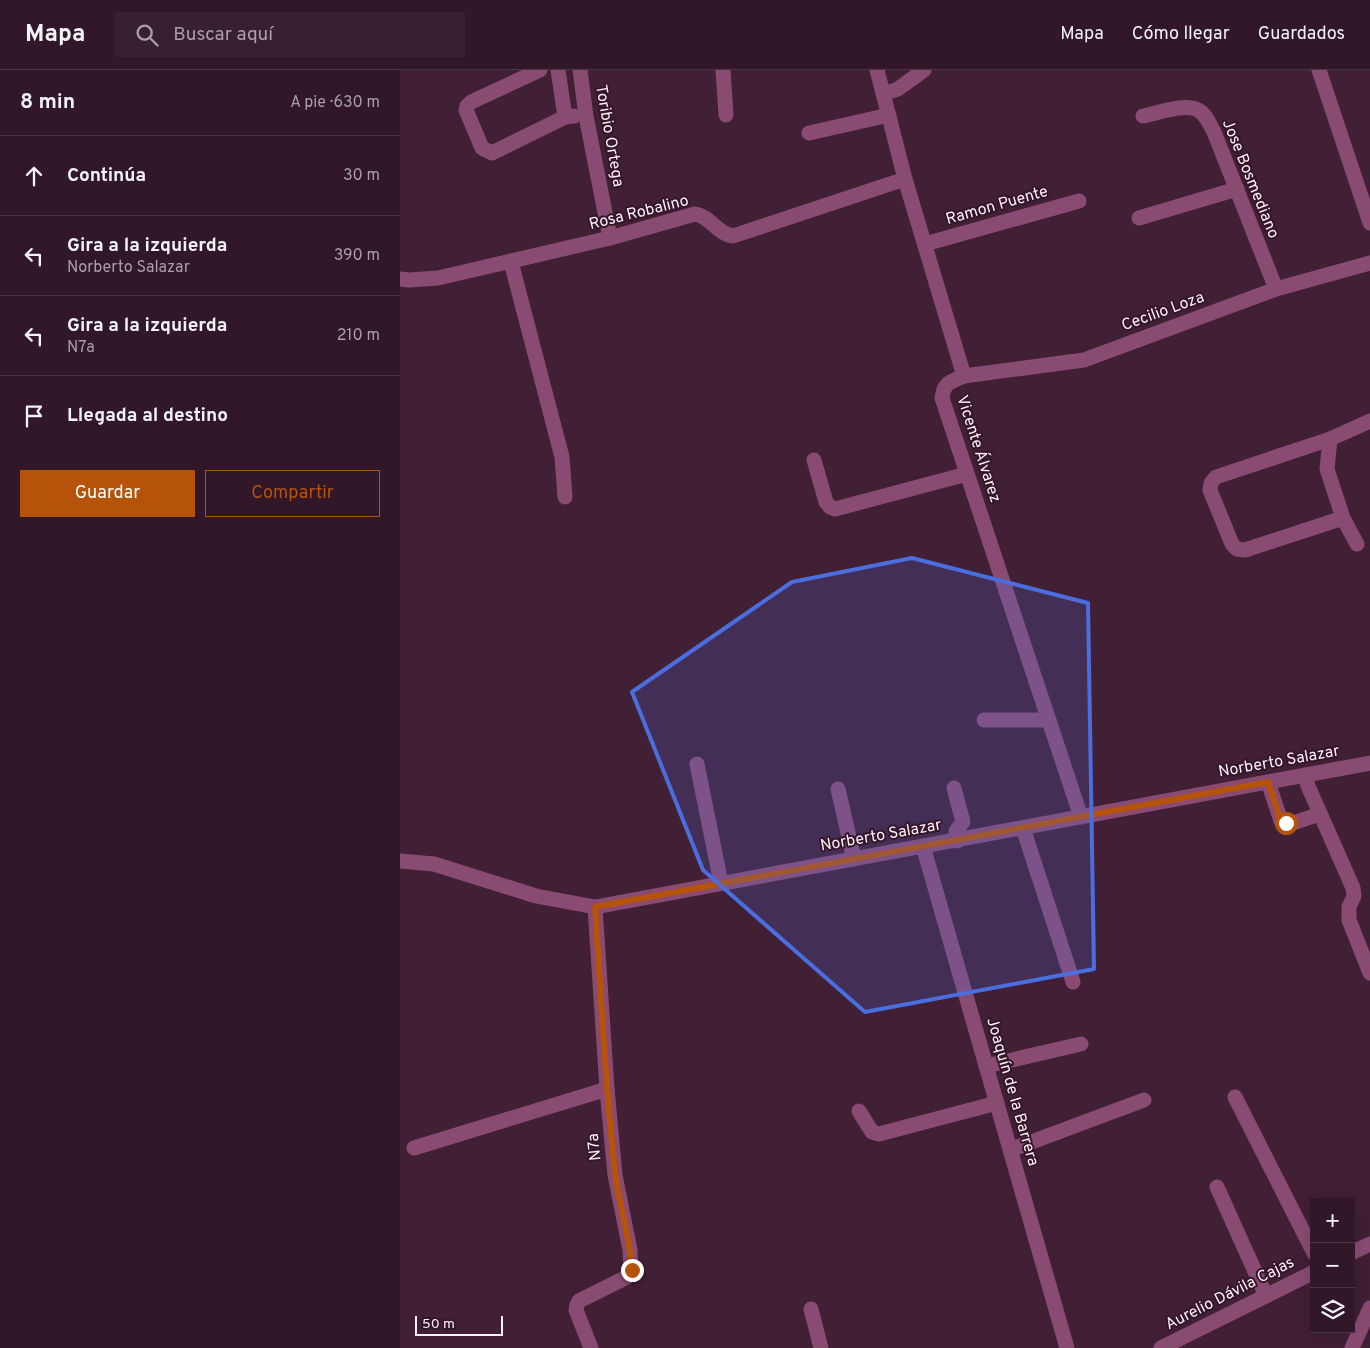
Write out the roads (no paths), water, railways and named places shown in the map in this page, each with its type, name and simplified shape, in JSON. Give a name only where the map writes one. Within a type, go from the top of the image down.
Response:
[{"type":"street","points":[[540,70],[471,102],[467,106],[466,110],[482,148],[492,153],[565,117],[586,116]]},
{"type":"street","points":[[558,70],[565,117]]},
{"type":"street","name":"Toribio Ortega","points":[[580,70],[586,116],[610,238]]},
{"type":"street","points":[[724,70],[726,114]]},
{"type":"street","name":"Vicente Álvarez","points":[[878,70],[905,179],[964,376],[947,384],[943,390],[942,398],[1081,817]]},
{"type":"street","points":[[883,94],[898,89],[924,70]]},
{"type":"street","points":[[1319,70],[1370,223]]},
{"type":"street","name":"Jose Bosmediano","points":[[1144,116],[1188,106],[1199,110],[1207,119],[1214,132],[1276,289]]},
{"type":"street","points":[[809,133],[889,115]]},
{"type":"street","name":"Rosa Robalino","points":[[400,279],[438,278],[511,262],[610,238],[695,214],[704,217],[718,230],[733,236],[905,179]]},
{"type":"street","points":[[1139,218],[1237,189]]},
{"type":"street","name":"Ramon Puente","points":[[926,244],[1079,201]]},
{"type":"street","points":[[511,262],[562,457],[565,497]]},
{"type":"street","name":"Cecilio Loza","points":[[964,376],[1084,360],[1276,289],[1370,263]]},
{"type":"street","points":[[1342,518],[1245,550],[1237,549],[1232,544],[1210,490],[1211,483],[1216,477],[1330,439],[1370,420]]},
{"type":"street","points":[[1330,439],[1327,469],[1342,518],[1357,544]]},
{"type":"street","points":[[814,460],[826,502],[830,507],[835,508],[967,474]]},
{"type":"street","points":[[984,720],[1049,720]]},
{"type":"street","name":"Norberto Salazar","points":[[400,861],[434,864],[536,896],[595,907],[1370,763]]},
{"type":"street","points":[[697,764],[722,883]]},
{"type":"street","points":[[1305,775],[1308,786],[1353,888],[1354,896],[1349,907],[1349,920],[1370,973]]},
{"type":"street","points":[[1268,782],[1281,821],[1290,824],[1320,814]]},
{"type":"street","points":[[954,788],[962,822],[956,830],[957,841]]},
{"type":"street","points":[[838,789],[854,859]]},
{"type":"street","points":[[1023,828],[1073,982]]},
{"type":"street","name":"Joaquín de la Barrera","points":[[923,846],[1067,1348]]},
{"type":"street","name":"N7a","points":[[591,1348],[576,1310],[579,1301],[627,1277],[632,1270],[630,1250],[615,1175],[607,1089],[595,907]]},
{"type":"street","points":[[986,1066],[1082,1044]]},
{"type":"street","points":[[414,1148],[607,1089]]},
{"type":"street","points":[[1235,1097],[1310,1245]]},
{"type":"street","points":[[1010,1150],[1144,1100]]},
{"type":"street","points":[[859,1111],[872,1132],[880,1134],[996,1103]]},
{"type":"street","points":[[1217,1187],[1266,1296]]},
{"type":"street","points":[[1355,1251],[1370,1244]]},
{"type":"street","name":"Aurelio Dávila Cajas","points":[[1161,1348],[1310,1274]]},
{"type":"street","points":[[1352,1348],[1370,1308]]},
{"type":"street","points":[[811,1309],[822,1348]]}]
